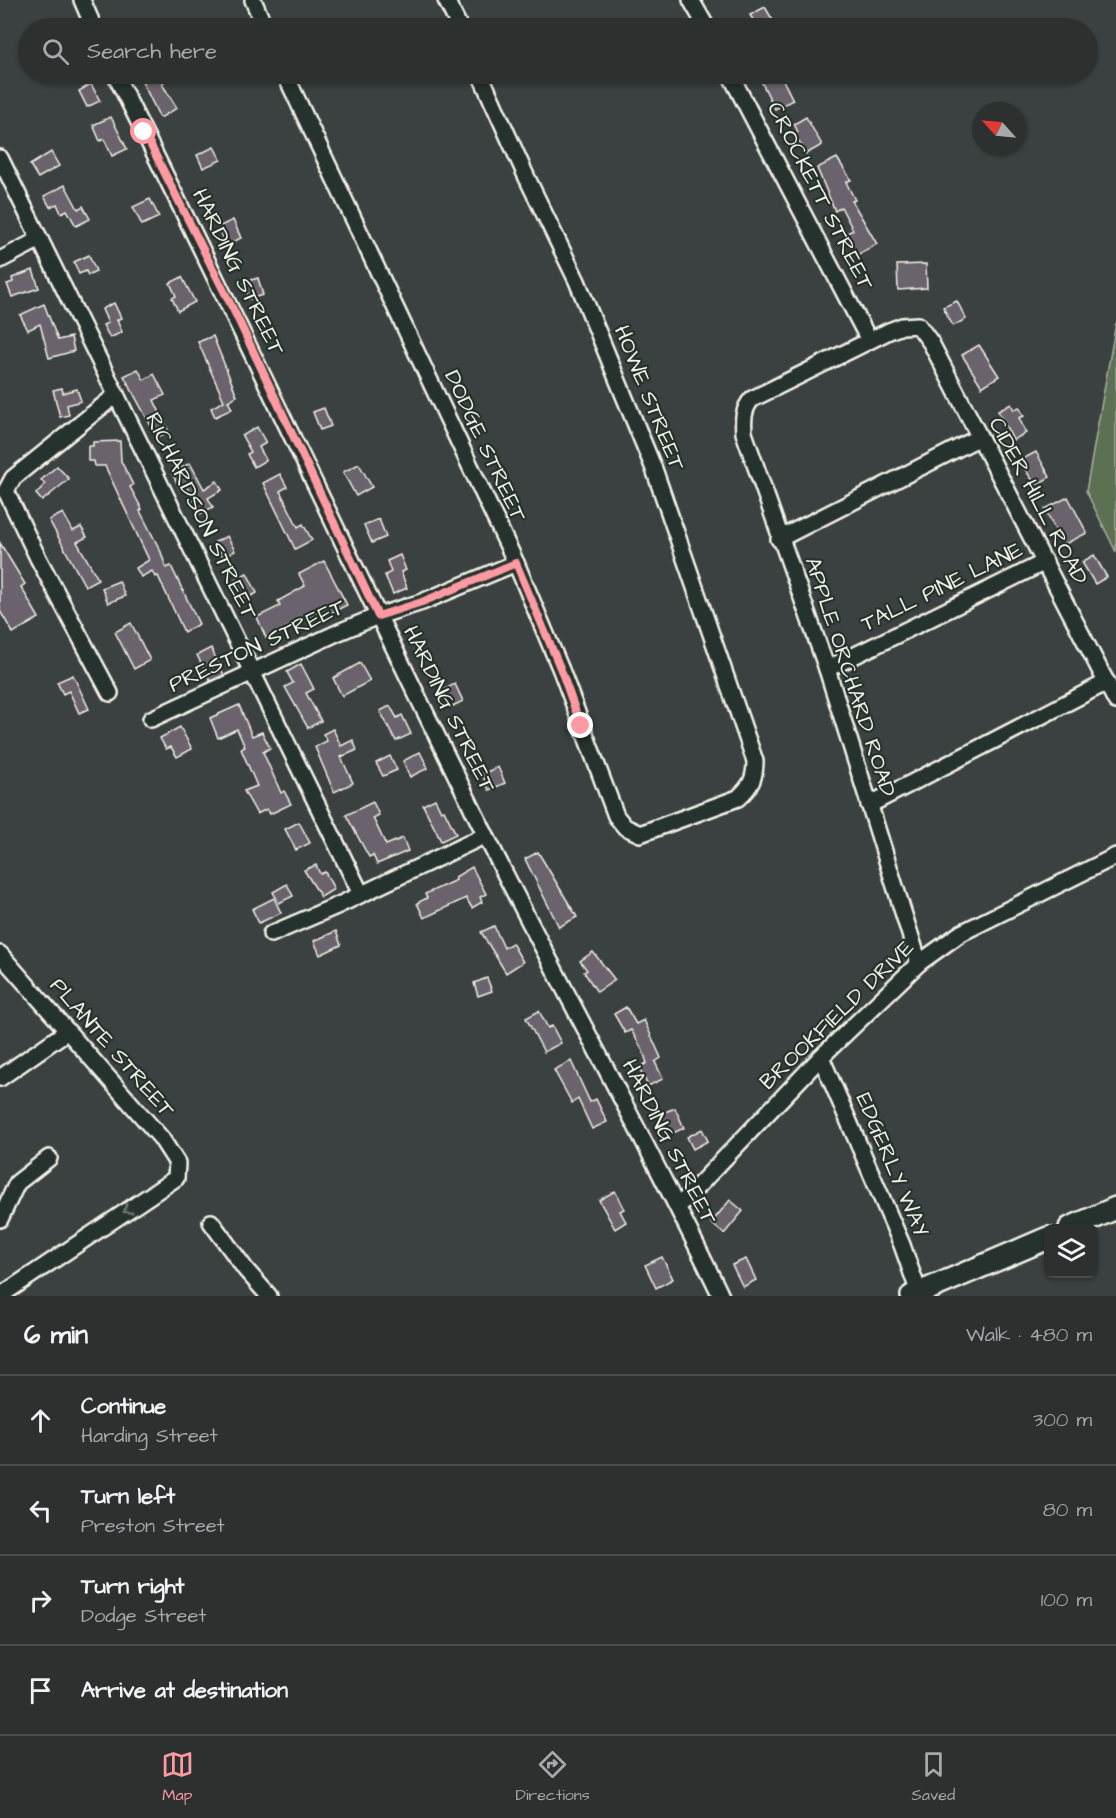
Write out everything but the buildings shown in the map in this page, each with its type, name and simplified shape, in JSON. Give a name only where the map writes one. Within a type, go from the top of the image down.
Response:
[{"type":"street","points":[[82,0],[90,18]]},
{"type":"street","points":[[253,0],[261,18]]},
{"type":"street","points":[[446,0],[455,18]]},
{"type":"street","points":[[692,0],[702,18]]},
{"type":"street","name":"HARDING STREET","points":[[120,84],[237,317],[378,616],[486,835],[678,1207],[721,1296]]},
{"type":"street","name":"DODGE STREET","points":[[290,84],[516,563],[561,670],[616,816],[626,827],[640,834]]},
{"type":"street","name":"HOWE STREET","points":[[485,84],[604,345],[654,469],[752,749],[755,776],[749,788],[738,798],[640,834]]},
{"type":"street","name":"CROCKETT STREET","points":[[735,84],[869,340]]},
{"type":"street","name":"RICHARDSON STREET","points":[[0,158],[361,894]]},
{"type":"street","points":[[0,260],[40,239]]},
{"type":"street","name":"CIDER HILL ROAD","points":[[869,340],[902,326],[918,325],[931,343],[978,438],[1116,701]]},
{"type":"street","name":"APPLE ORCHARD ROAD","points":[[869,340],[752,399],[747,405],[743,422],[744,433],[779,539],[827,669],[919,963]]},
{"type":"street","points":[[110,693],[10,503],[6,490],[13,478],[116,395]]},
{"type":"street","points":[[779,539],[978,438]]},
{"type":"street","name":"TALL PINE LANE","points":[[827,669],[1045,562]]},
{"type":"street","name":"PRESTON STREET","points":[[151,719],[378,616],[422,602],[516,563]]},
{"type":"street","points":[[869,805],[1107,682]]},
{"type":"street","points":[[271,934],[486,835]]},
{"type":"street","name":"BROOKFIELD DRIVE","points":[[678,1207],[822,1057],[919,963],[961,933],[1116,856]]},
{"type":"street","name":"PLANTE STREET","points":[[0,954],[161,1138],[177,1163],[176,1178],[0,1296]]},
{"type":"street","points":[[0,1078],[66,1032]]},
{"type":"street","name":"EDGERLY WAY","points":[[822,1057],[902,1245],[916,1294]]},
{"type":"street","points":[[0,1219],[17,1183],[49,1158]]},
{"type":"street","points":[[1079,1224],[1116,1208]]},
{"type":"street","points":[[211,1222],[246,1270],[269,1296]]},
{"type":"street","points":[[916,1294],[1044,1240]]},
{"type":"green space","points":[[1116,323],[1116,552],[1086,491]]},
{"type":"route","points":[[144,132],[237,317],[378,616],[422,602],[516,563],[561,670],[581,726]]}]
